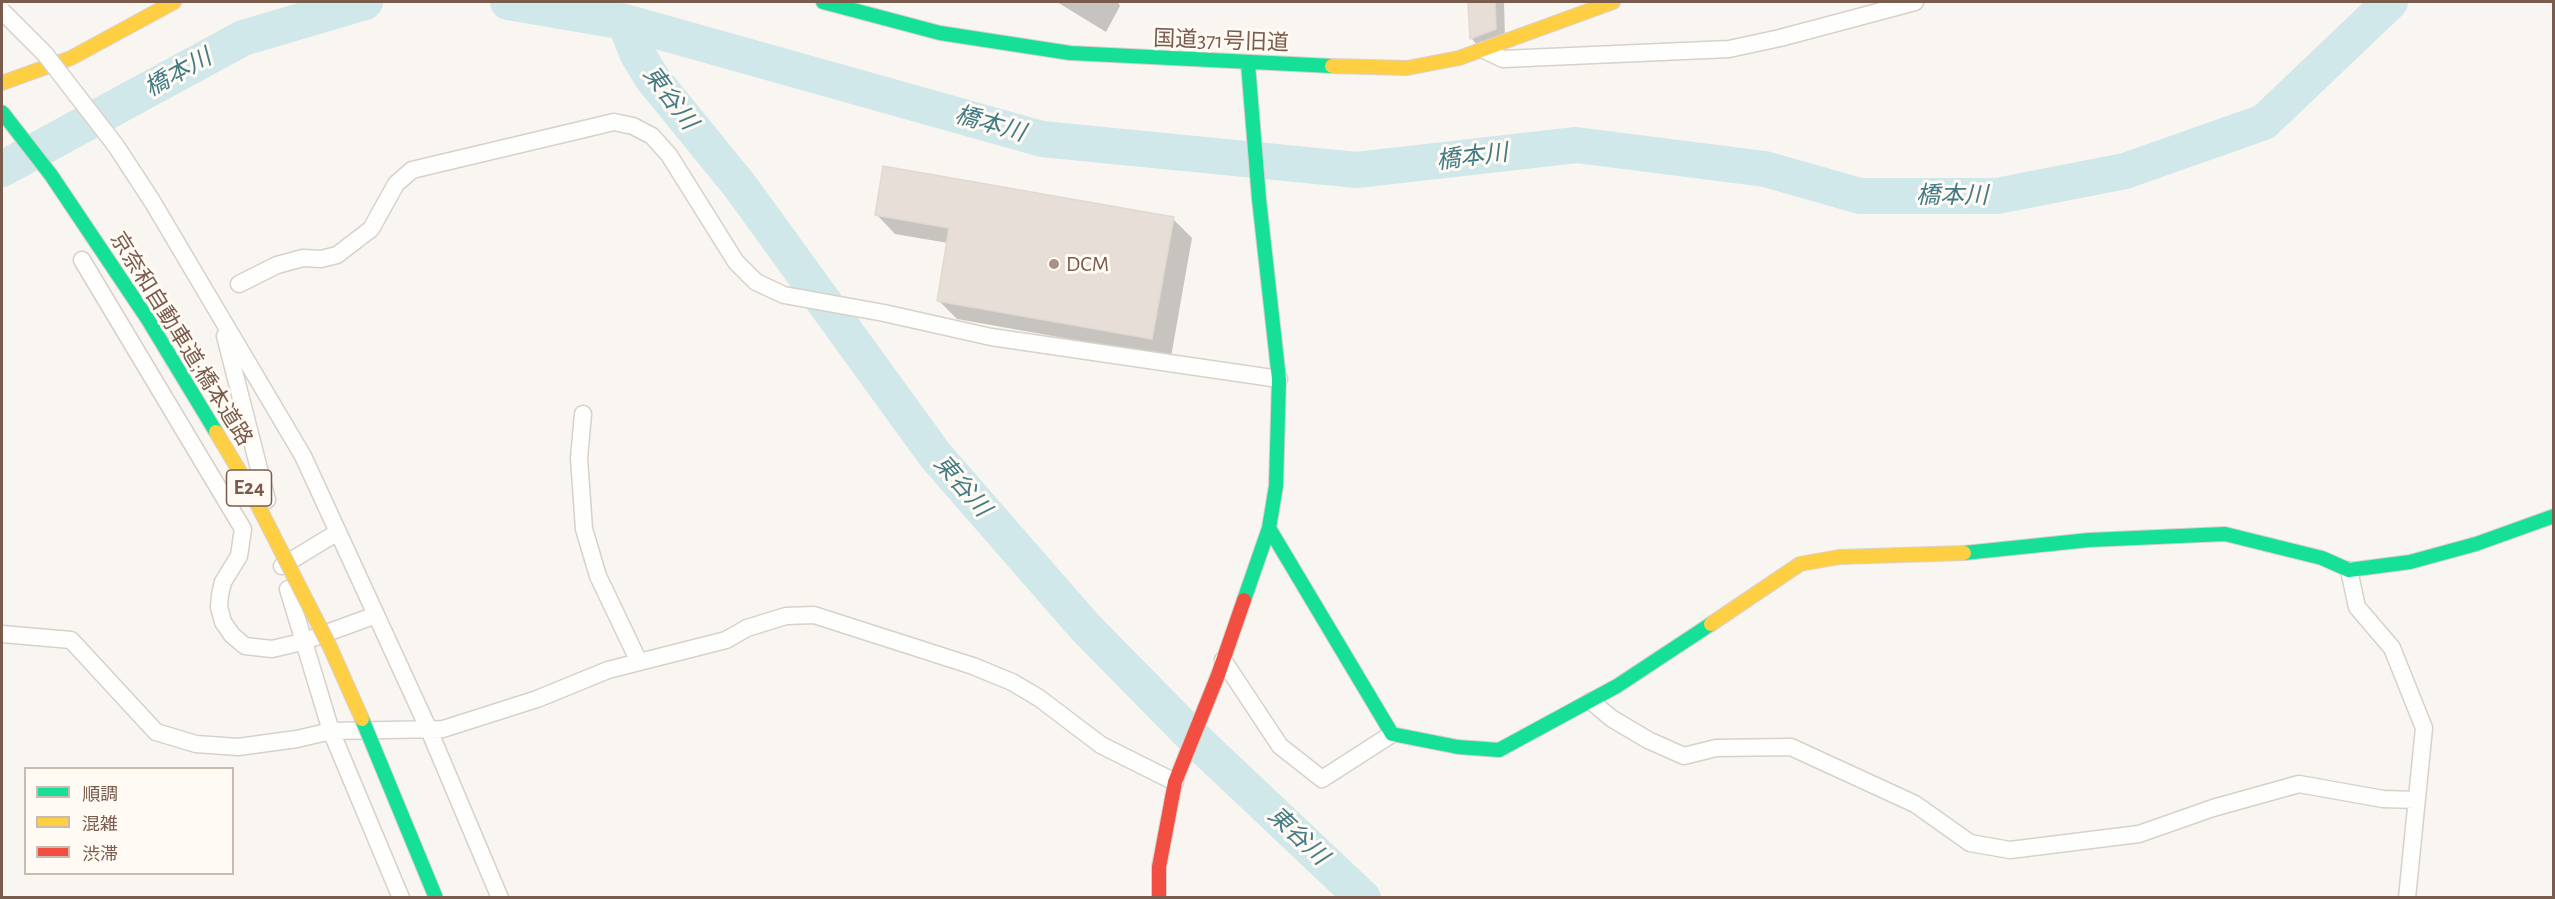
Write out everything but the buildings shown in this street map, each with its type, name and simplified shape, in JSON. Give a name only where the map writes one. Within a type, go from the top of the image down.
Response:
[{"type":"main road","points":[[2,83],[71,58],[174,2]]},
{"type":"main road","name":"国道371号旧道","points":[[823,2],[940,33],[1070,53],[1248,64],[1407,68],[1459,58],[1484,50],[1613,2]]},
{"type":"main road","points":[[1160,897],[1159,867],[1175,782],[1221,667],[1269,528],[1276,486],[1280,379],[1259,199],[1248,64]]},
{"type":"main road","name":"京奈和自動車道;橋本道路","points":[[2,112],[51,175],[147,318],[246,482],[330,647],[388,776],[436,897]]},
{"type":"main road","points":[[1269,528],[1356,678],[1392,734],[1458,747],[1499,750],[1591,701],[1800,564],[1839,557],[1942,555],[2090,540],[2225,534],[2322,558],[2349,570],[2410,562],[2475,544],[2553,516]]},
{"type":"street","points":[[1484,50],[1503,59],[1729,49],[1915,2]]},
{"type":"street","points":[[2,11],[45,54],[116,146],[152,201],[303,456],[429,730],[500,897]]},
{"type":"street","points":[[239,284],[285,263],[303,258],[321,259],[337,255],[371,229],[396,184],[412,170],[614,122],[633,126],[652,136],[669,155],[736,262],[756,282],[784,295],[884,313],[991,337],[1280,379]]},
{"type":"street","points":[[82,260],[243,529],[239,556],[223,582],[220,595],[219,608],[223,622],[231,635],[245,645],[272,648],[302,642],[376,615]]},
{"type":"street","points":[[220,316],[258,461],[281,566],[302,642],[331,731],[401,897]]},
{"type":"street","points":[[583,414],[579,458],[584,529],[598,576],[639,662]]},
{"type":"street","points":[[281,566],[338,532]]},
{"type":"street","points":[[2349,570],[2357,607],[2392,648],[2424,728],[2407,897]]},
{"type":"street","points":[[2,634],[72,640],[156,732],[196,744],[238,747],[297,739],[331,731],[429,730],[454,726],[537,699],[608,670],[726,640],[747,628],[786,616],[814,615],[974,666],[1012,682],[1038,698],[1101,745],[1175,782]]},
{"type":"street","points":[[1221,667],[1280,746],[1322,779],[1392,734]]},
{"type":"street","points":[[1591,701],[1621,724],[1648,740],[1684,756],[1716,748],[1791,747],[1915,804],[1970,843],[2010,850],[2139,834],[2213,808],[2299,784],[2384,799],[2416,800]]},
{"type":"waterway","name":"橋本川","points":[[2,169],[243,38],[365,2]]},
{"type":"waterway","name":"橋本川","points":[[508,2],[625,22],[1042,139],[1357,170],[1576,145],[1765,169],[1860,196],[1997,196],[2125,171],[2264,122],[2390,2]]},
{"type":"waterway","name":"東谷川","points":[[625,22],[637,53],[652,78],[740,186],[935,455],[1085,627],[1201,745],[1363,898]]},
{"type":"traffic: fast","points":[[823,2],[940,33],[1070,53],[1332,66]]},
{"type":"traffic: fast","points":[[1244,600],[1269,528],[1276,486],[1279,379],[1259,199],[1248,64]]},
{"type":"traffic: fast","points":[[2,112],[51,175],[147,318],[216,432]]},
{"type":"traffic: fast","points":[[1964,553],[2089,540],[2225,534],[2322,558],[2349,570],[2410,562],[2476,544],[2554,516]]},
{"type":"traffic: fast","points":[[1269,528],[1392,734],[1458,747],[1499,750],[1617,686],[1711,624]]},
{"type":"traffic: fast","points":[[362,719],[436,898]]},
{"type":"traffic: slow","points":[[2,83],[71,58],[174,2]]},
{"type":"traffic: slow","points":[[1332,66],[1407,68],[1459,58],[1613,2]]},
{"type":"traffic: slow","points":[[216,432],[246,482],[330,647],[362,719]]},
{"type":"traffic: slow","points":[[1711,624],[1800,564],[1839,557],[1964,553]]},
{"type":"traffic: jam","points":[[1159,898],[1159,867],[1175,782],[1218,675],[1244,600]]},
{"type":"place","name":"DCM","points":[[1054,264]]}]
